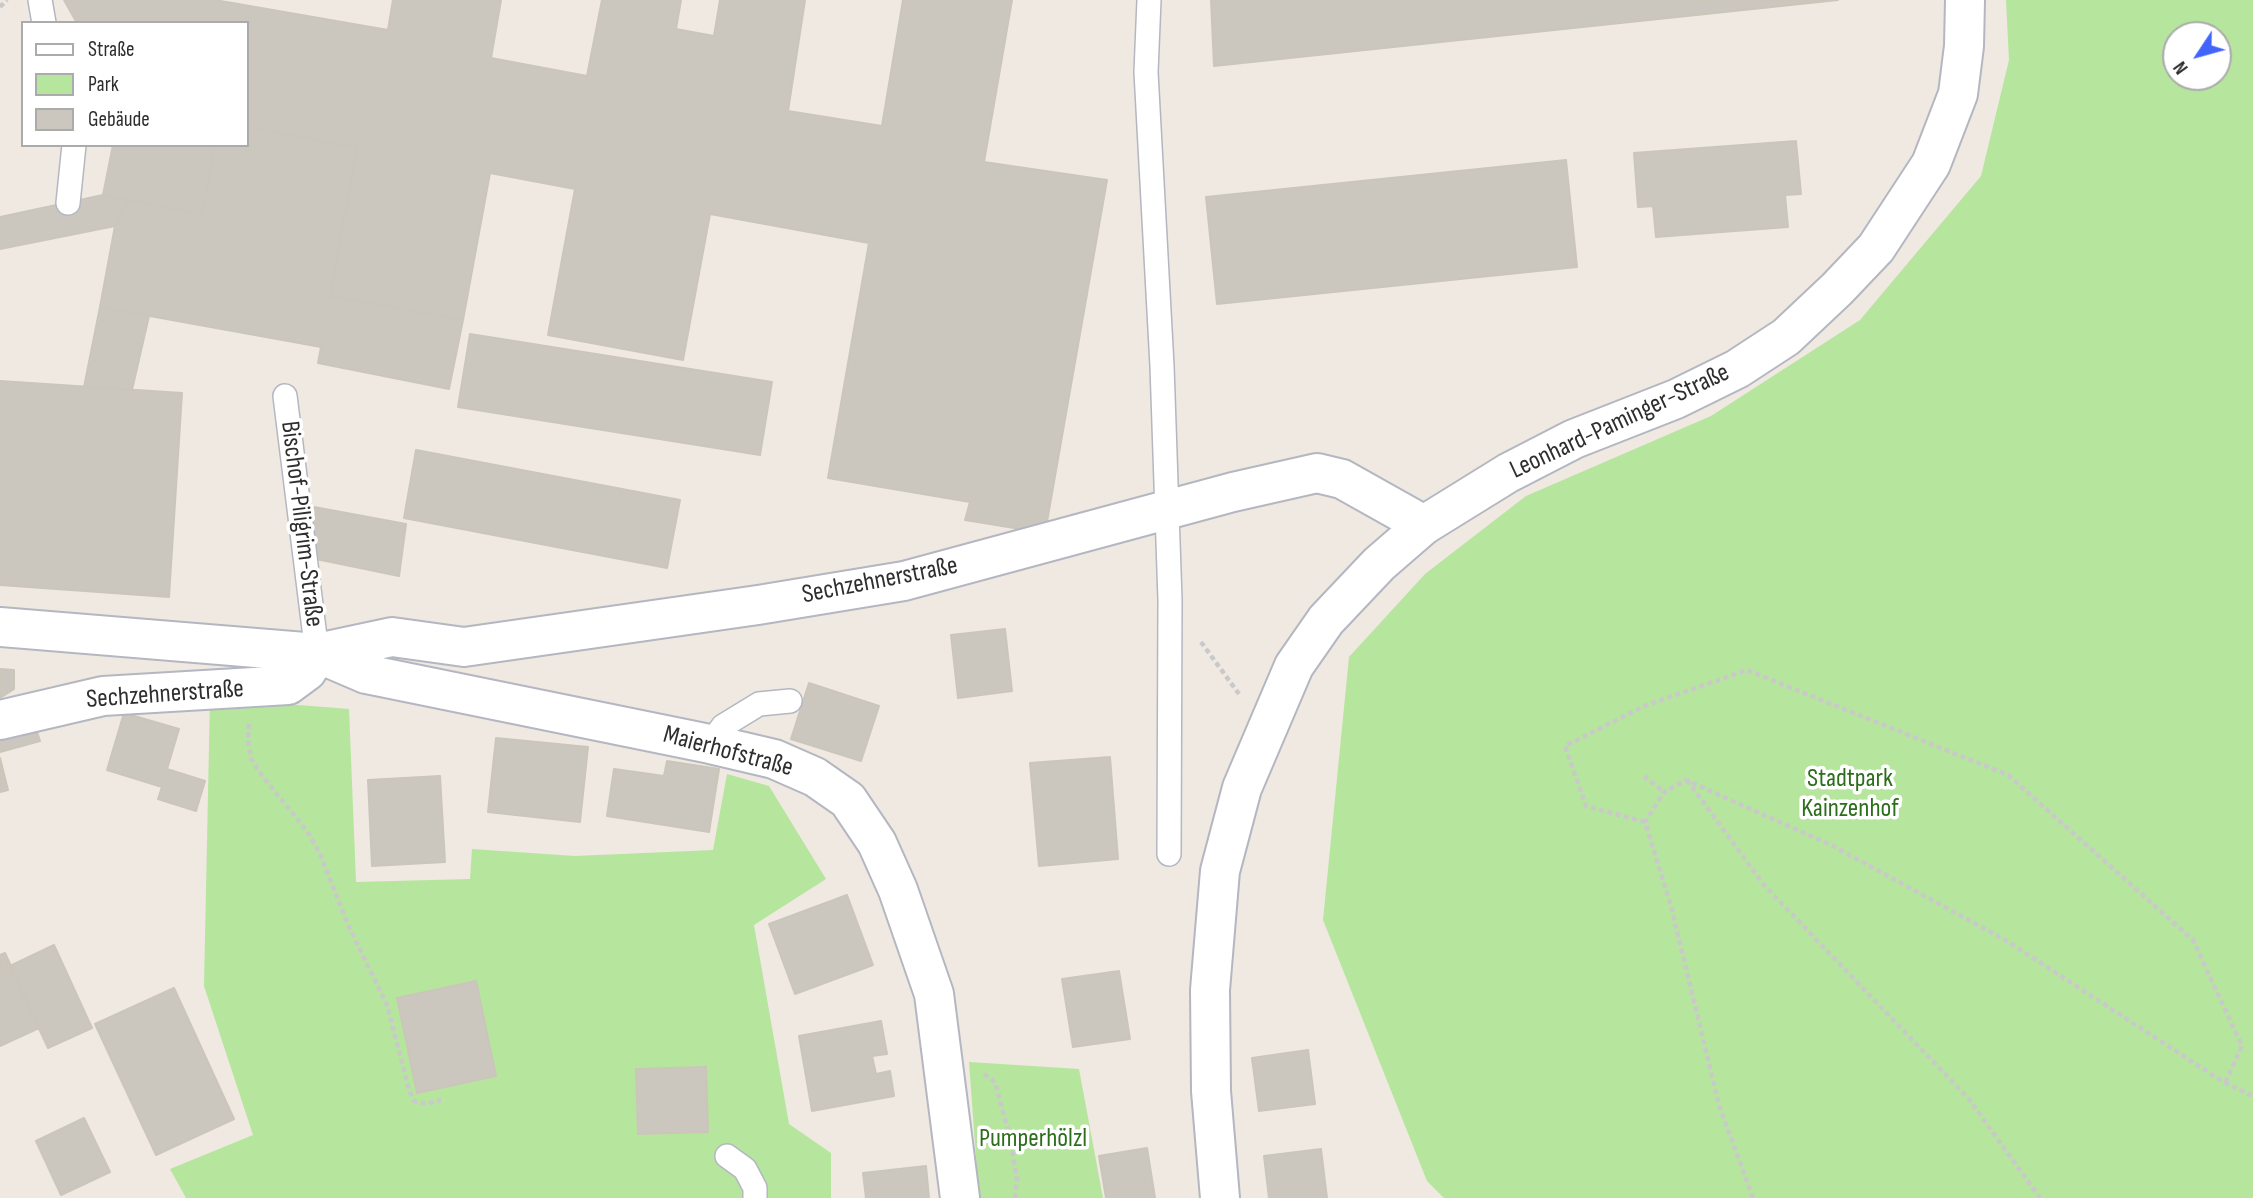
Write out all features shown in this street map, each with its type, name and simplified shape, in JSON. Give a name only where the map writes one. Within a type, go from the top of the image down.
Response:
[{"type":"street","name":"Leonhard-Paminger-Straße","points":[[1220,1198],[1211,1091],[1210,990],[1220,871],[1242,788],[1294,666],[1326,620],[1378,564],[1424,525],[1508,473],[1574,439],[1676,399],[1737,369],[1786,337],[1838,289],[1876,248],[1931,164],[1958,94],[1964,46],[1965,0]]},
{"type":"street","name":"Sechzehnerstraße","points":[[0,627],[317,653],[393,637],[464,647],[904,581],[1233,492],[1317,473],[1350,483],[1424,525]]},
{"type":"street","name":"Sechzehnerstraße","points":[[0,720],[103,696],[288,685],[307,671],[317,653]]},
{"type":"street","name":"Maierhofstraße","points":[[317,653],[366,674],[774,759],[815,777],[848,800],[877,843],[898,890],[934,994],[960,1198]]},
{"type":"lane","points":[[40,0],[44,21]]},
{"type":"lane","points":[[1149,0],[1146,72],[1168,510],[1169,854]]},
{"type":"lane","points":[[68,203],[74,147]]},
{"type":"lane","name":"Bischof-Piligrim-Straße","points":[[285,396],[317,653]]},
{"type":"lane","points":[[710,744],[723,726],[759,704],[790,701]]},
{"type":"lane","points":[[727,1156],[745,1169],[755,1188],[755,1198]]},
{"type":"path","points":[[0,7],[7,0]]},
{"type":"path","points":[[1170,600],[1266,732]]},
{"type":"path","points":[[1645,822],[1586,806],[1565,747],[1644,706],[1747,670],[2008,775],[2193,940],[2242,1046],[2225,1083]]},
{"type":"path","points":[[248,740],[251,759],[300,821],[320,854],[348,925],[387,1005],[414,1101],[426,1104],[442,1100]]},
{"type":"path","points":[[1644,776],[1664,792]]},
{"type":"path","points":[[1686,780],[1664,792],[1645,822],[1671,906],[1719,1105],[1753,1198]]},
{"type":"path","points":[[1686,780],[1833,846],[2007,941],[2225,1083],[2253,1096]]},
{"type":"path","points":[[1686,780],[1765,885],[1968,1098],[2040,1198]]},
{"type":"green space","name":"Stadtpark Kainzenhof","points":[[2006,0],[2253,0],[2253,1198],[1444,1198],[1427,1181],[1323,920],[1349,657],[1425,574],[1526,496],[1711,416],[1860,320],[1981,176],[2009,60]]},
{"type":"green space","points":[[210,698],[349,709],[356,882],[470,879],[472,849],[575,856],[713,850],[727,774],[769,786],[826,879],[754,925],[789,1124],[831,1153],[831,1198],[186,1198],[170,1169],[253,1135],[204,986]]},
{"type":"green space","name":"Pumperhölzl","points":[[969,1062],[1079,1069],[1103,1198],[979,1198]]},
{"type":"building","points":[[64,0],[215,0],[388,30],[393,0],[501,0],[491,58],[587,76],[602,0],[681,0],[676,29],[714,36],[720,0],[805,0],[788,111],[882,126],[903,0],[1012,0],[984,162],[1107,180],[1045,533],[965,520],[970,502],[828,478],[869,243],[710,214],[683,360],[548,335],[575,189],[490,173],[463,320],[330,296],[357,148],[248,127],[248,21],[76,21]]},
{"type":"building","points":[[1211,0],[1838,0],[1214,66]]},
{"type":"building","points":[[248,127],[357,148],[330,296],[463,320],[449,389],[318,363],[321,347],[100,307],[115,226],[128,200],[202,214],[215,147],[248,147]]},
{"type":"building","points":[[1796,141],[1801,194],[1785,195],[1788,227],[1656,237],[1653,206],[1638,207],[1634,153]]},
{"type":"building","points":[[113,147],[215,147],[202,214],[103,195]]},
{"type":"building","points":[[1566,160],[1577,267],[1217,304],[1206,197]]},
{"type":"building","points":[[103,195],[128,200],[115,226],[0,249],[0,217]]},
{"type":"building","points":[[100,307],[149,316],[132,390],[84,387]]},
{"type":"building","points":[[470,334],[772,382],[760,455],[458,407]]},
{"type":"building","points":[[0,381],[182,393],[169,597],[0,585]]},
{"type":"building","points":[[416,450],[680,500],[667,568],[404,518]]},
{"type":"building","points":[[314,507],[406,524],[399,576],[316,559]]},
{"type":"building","points":[[1005,629],[1012,691],[958,698],[951,635]]},
{"type":"building","points":[[0,669],[14,670],[14,689],[0,698]]},
{"type":"building","points":[[809,683],[879,706],[861,761],[791,739]]},
{"type":"building","points":[[124,713],[179,729],[167,769],[205,781],[196,811],[158,799],[162,787],[107,770]]},
{"type":"building","points":[[35,726],[40,741],[0,752],[0,735]]},
{"type":"building","points":[[496,738],[588,747],[580,822],[488,812]]},
{"type":"building","points":[[1110,757],[1118,859],[1039,866],[1030,763]]},
{"type":"building","points":[[0,758],[8,790],[0,792]]},
{"type":"building","points":[[667,761],[719,769],[709,832],[607,816],[614,769],[664,776]]},
{"type":"building","points":[[440,776],[445,862],[372,866],[368,780]]},
{"type":"building","points":[[847,895],[873,965],[795,994],[769,924]]},
{"type":"building","points":[[54,945],[92,1028],[48,1048],[10,966]]},
{"type":"building","points":[[5,953],[39,1028],[0,1046],[0,955]]},
{"type":"building","points":[[1119,971],[1130,1039],[1073,1047],[1062,979]]},
{"type":"building","points":[[476,981],[496,1076],[417,1093],[397,998]]},
{"type":"building","points":[[174,988],[234,1119],[156,1155],[95,1024]]},
{"type":"building","points":[[881,1021],[887,1054],[872,1056],[876,1074],[890,1071],[894,1096],[812,1111],[799,1036]]},
{"type":"building","points":[[1308,1050],[1315,1104],[1259,1111],[1252,1058]]},
{"type":"building","points":[[706,1067],[708,1132],[638,1134],[636,1069]]},
{"type":"building","points":[[84,1118],[110,1172],[61,1195],[36,1141]]},
{"type":"building","points":[[1147,1148],[1155,1198],[1106,1198],[1099,1156]]},
{"type":"building","points":[[1321,1149],[1327,1198],[1269,1198],[1264,1156]]},
{"type":"building","points":[[926,1166],[929,1198],[866,1198],[863,1173]]}]
